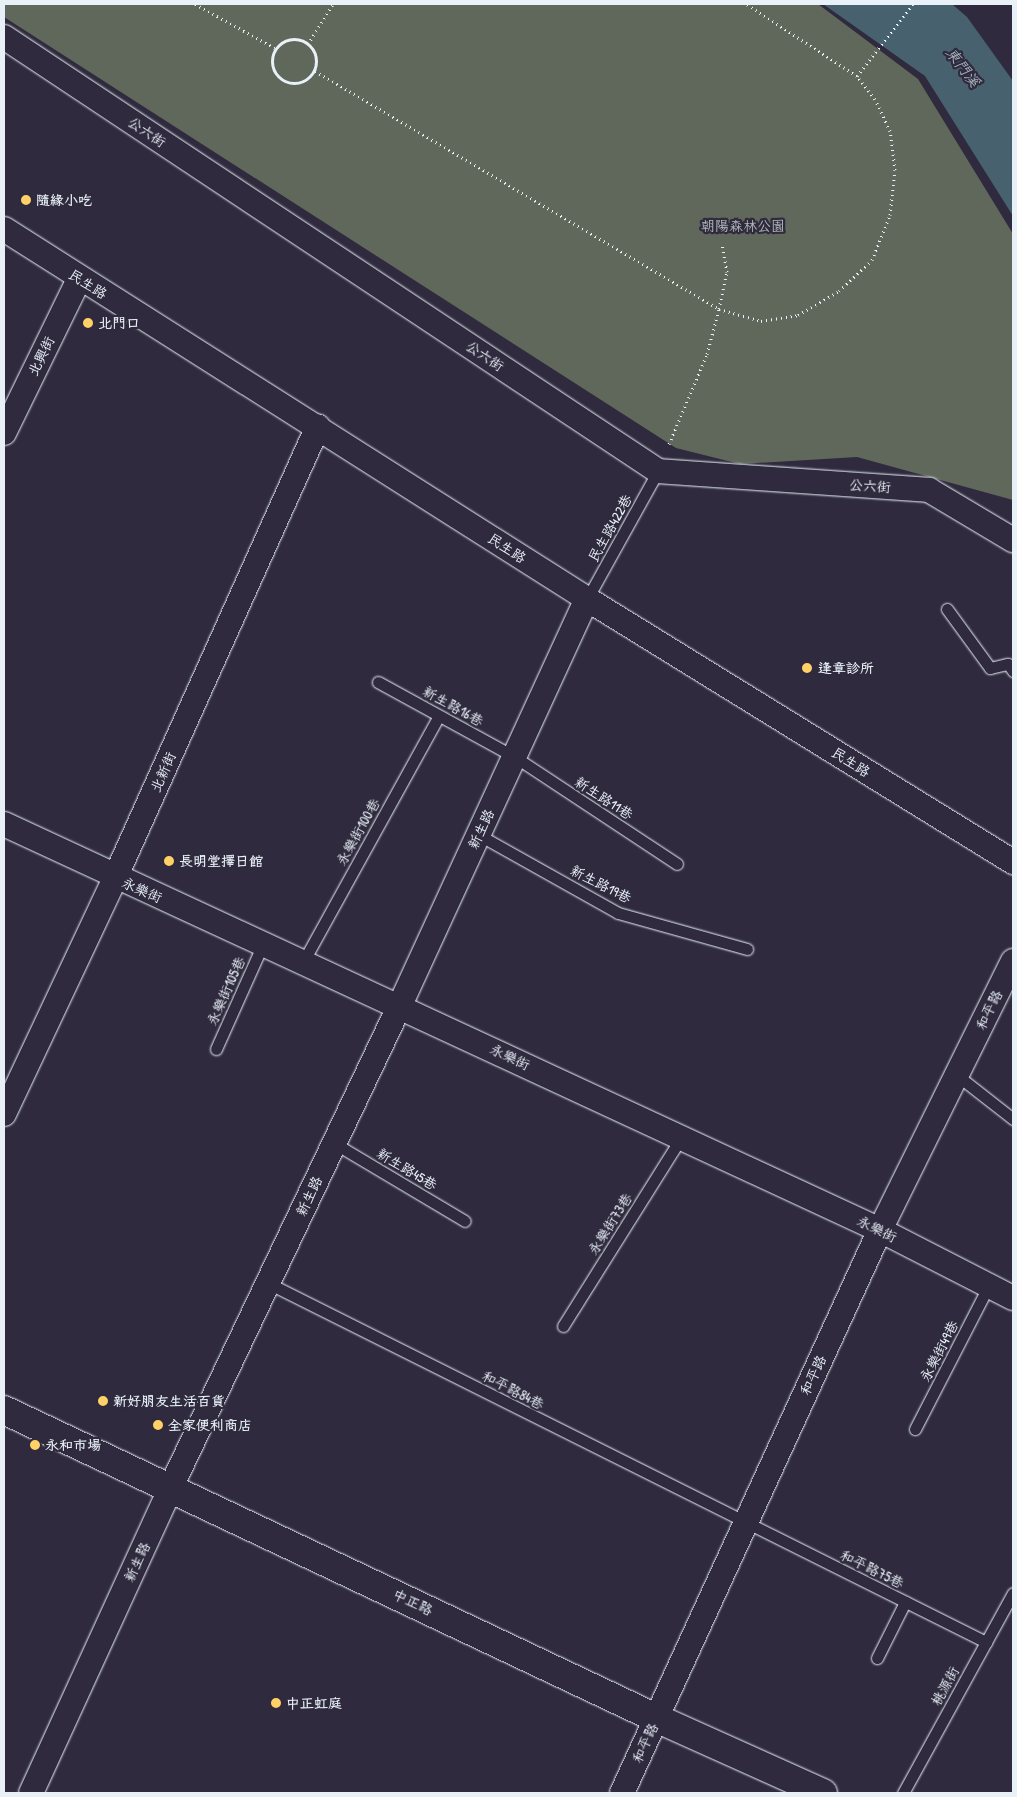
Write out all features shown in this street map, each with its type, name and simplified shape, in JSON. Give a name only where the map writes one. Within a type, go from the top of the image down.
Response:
[{"type":"street","name":"公六街","points":[[4,36],[658,471],[929,490],[1013,540]]},
{"type":"street","name":"民生路","points":[[4,229],[79,279],[318,427],[587,599],[1013,862]]},
{"type":"street","name":"北興街","points":[[4,433],[79,279]]},
{"type":"street","name":"北新街","points":[[4,1114],[115,878],[318,427]]},
{"type":"street","name":"新生路","points":[[31,1793],[171,1487],[400,1006],[587,599]]},
{"type":"street","name":"永樂街","points":[[4,824],[115,878],[400,1006],[880,1230],[1013,1298]]},
{"type":"street","name":"和平路","points":[[622,1793],[880,1230],[958,1076],[1013,961]]},
{"type":"street","name":"中正路","points":[[4,1410],[171,1487],[656,1718],[823,1793]]},
{"type":"lane","name":"民生路422巷","points":[[587,599],[658,471]]},
{"type":"lane","points":[[948,609],[990,668],[1008,664],[1013,671]]},
{"type":"lane","name":"新生路16巷","points":[[378,682],[514,757]]},
{"type":"lane","name":"永樂街100巷","points":[[303,962],[440,716]]},
{"type":"lane","name":"新生路11巷","points":[[514,757],[677,864]]},
{"type":"lane","name":"新生路19巷","points":[[479,835],[618,912],[748,950]]},
{"type":"lane","name":"永樂街105巷","points":[[216,1049],[263,944]]},
{"type":"lane","points":[[958,1076],[1013,1118]]},
{"type":"lane","name":"永樂街73巷","points":[[563,1326],[682,1138]]},
{"type":"lane","name":"新生路45巷","points":[[334,1143],[465,1221]]},
{"type":"lane","name":"和平路84巷","points":[[268,1283],[745,1523]]},
{"type":"lane","name":"永樂街49巷","points":[[916,1429],[989,1286]]},
{"type":"lane","name":"和平路75巷","points":[[745,1523],[986,1642]]},
{"type":"lane","name":"桃源街","points":[[903,1793],[1013,1593]]},
{"type":"lane","points":[[877,1658],[905,1602]]},
{"type":"path","points":[[195,4],[275,48]]},
{"type":"path","points":[[308,44],[333,4]]},
{"type":"path","points":[[315,71],[719,309],[760,321],[798,315],[839,291],[872,260],[890,215],[896,170],[890,130],[875,99],[857,76],[746,4]]},
{"type":"path","points":[[857,76],[913,4]]},
{"type":"path","points":[[294,39],[308,44],[316,55],[315,71],[304,82],[289,83],[281,80],[272,69],[275,48],[294,39]]},
{"type":"path","points":[[658,471],[707,354],[727,272],[722,243]]},
{"type":"green space","name":"朝陽森林公園","points":[[4,4],[818,4],[918,79],[1013,234],[1013,500],[857,457],[740,464],[676,448],[4,17]]},
{"type":"water","name":"東門溪","points":[[823,4],[952,4],[967,17],[1013,81],[1013,216],[925,76]]},
{"type":"place","name":"隨緣小吃","points":[[26,200]]},
{"type":"place","name":"北門口","points":[[88,323]]},
{"type":"place","name":"逢章診所","points":[[807,668]]},
{"type":"place","name":"長明堂擇日館","points":[[169,861]]},
{"type":"place","name":"新好朋友生活百貨","points":[[103,1401]]},
{"type":"place","name":"全家便利商店","points":[[158,1425]]},
{"type":"place","name":"永和市場","points":[[35,1445]]},
{"type":"place","name":"中正虹庭","points":[[276,1703]]}]
